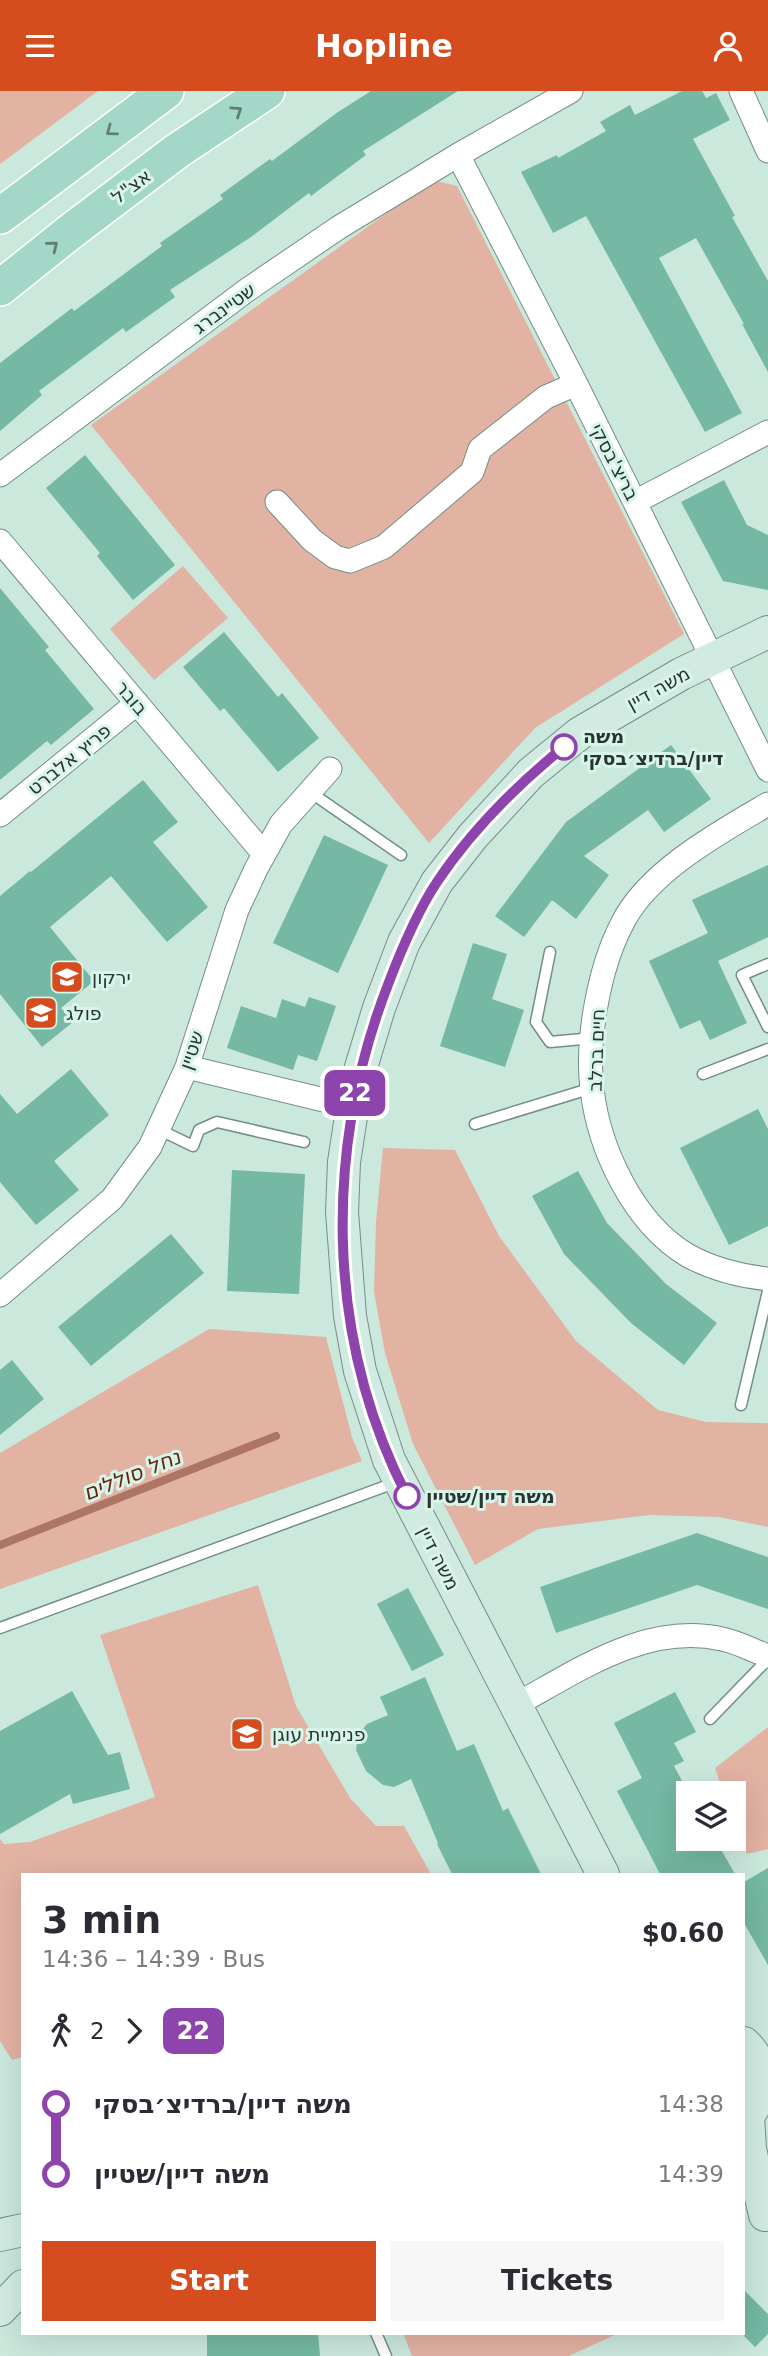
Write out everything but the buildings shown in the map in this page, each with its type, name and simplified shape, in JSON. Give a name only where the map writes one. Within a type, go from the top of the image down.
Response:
[{"type":"main road","points":[[0,216],[166,91]]},
{"type":"main road","name":"אצ\"ל","points":[[0,288],[177,151],[267,91]]},
{"type":"street","name":"שטיינברג","points":[[0,475],[247,290],[338,228],[458,155],[571,91]]},
{"type":"street","points":[[741,91],[768,151]]},
{"type":"street","name":"בריצ'בסקי","points":[[458,155],[576,384],[768,770]]},
{"type":"street","points":[[277,502],[313,540],[335,557],[350,561],[384,547],[472,472],[480,449],[546,397],[576,384]]},
{"type":"street","points":[[635,502],[768,432]]},
{"type":"street","name":"בובר","points":[[0,541],[264,854]]},
{"type":"street","name":"משה דיין","points":[[600,1870],[389,1460],[360,1371],[350,1316],[342,1212],[344,1162],[356,1084],[379,1008],[404,942],[437,882],[473,836],[531,773],[580,733],[631,702],[768,632]]},
{"type":"street","name":"פריץ אלברט","points":[[0,815],[137,703]]},
{"type":"street","name":"שטיין","points":[[4,1283],[112,1199],[149,1147],[187,1067],[237,910],[281,824],[330,769]]},
{"type":"street","name":"חיים ברלב","points":[[768,804],[699,846],[668,870],[622,922],[600,985],[593,1038],[592,1088],[598,1120],[620,1178],[638,1208],[656,1230],[687,1254],[712,1266],[744,1277],[768,1279]]},
{"type":"street","points":[[187,1067],[353,1107]]},
{"type":"street","points":[[515,1705],[624,1647],[656,1639],[684,1635],[723,1639],[768,1658]]},
{"type":"street","points":[[745,2041],[768,2041]]},
{"type":"street","points":[[745,2042],[754,2054],[762,2077],[761,2093],[754,2111],[750,2149],[767,2217]]},
{"type":"street","points":[[745,2186],[767,2217]]},
{"type":"street","points":[[0,2235],[21,2230]]},
{"type":"street","points":[[0,2310],[21,2287]]},
{"type":"lane","points":[[310,792],[401,855]]},
{"type":"lane","points":[[550,952],[536,1022],[550,1042],[593,1038]]},
{"type":"lane","points":[[768,964],[743,975],[768,1027]]},
{"type":"lane","points":[[703,1074],[768,1049]]},
{"type":"lane","points":[[475,1124],[592,1088]]},
{"type":"lane","points":[[158,1129],[193,1146],[200,1130],[218,1122],[304,1142]]},
{"type":"lane","points":[[741,1405],[768,1291]]},
{"type":"lane","points":[[0,1628],[400,1481]]},
{"type":"lane","points":[[710,1719],[768,1658]]},
{"type":"lane","points":[[377,2335],[386,2356]]},
{"type":"shaded area","points":[[0,91],[98,91],[0,164]]},
{"type":"shaded area","points":[[433,180],[457,186],[684,634],[535,728],[429,843],[91,425]]},
{"type":"shaded area","points":[[183,566],[228,618],[154,680],[110,629]]},
{"type":"shaded area","points":[[383,1148],[455,1150],[499,1236],[576,1341],[658,1410],[706,1422],[768,1423],[768,1527],[719,1517],[649,1515],[538,1529],[475,1565],[413,1444],[385,1353],[374,1292],[376,1222]]},
{"type":"shaded area","points":[[209,1329],[326,1337],[352,1437],[362,1461],[0,1589],[0,1453]]},
{"type":"shaded area","points":[[258,1585],[296,1706],[350,1798],[376,1826],[404,1826],[430,1873],[21,1873],[21,2058],[12,2060],[0,2041],[0,1839],[4,1844],[30,1842],[155,1797],[100,1635]]},
{"type":"shaded area","points":[[768,1727],[768,1849],[747,1854],[746,1781],[720,1781],[715,1768]]},
{"type":"shaded area","points":[[404,2335],[615,2335],[569,2356],[412,2356]]},
{"type":"waterway","name":"נחל סוללים","points":[[0,1545],[276,1436]]},
{"type":"bus line","name":"22","points":[[407,1496],[389,1460],[374,1418],[360,1371],[350,1316],[342,1212],[344,1162],[356,1084],[379,1008],[404,942],[437,882],[473,836],[531,773],[564,747]]},
{"type":"place","name":"משה דיין/ברדיצ׳בסקי","points":[[564,747]]},
{"type":"place","name":"ירקון","points":[[67,977]]},
{"type":"place","name":"פולג","points":[[41,1013]]},
{"type":"place","name":"משה דיין/שטיין","points":[[407,1496]]},
{"type":"place","name":"פנימיית עוגן","points":[[247,1734]]}]
